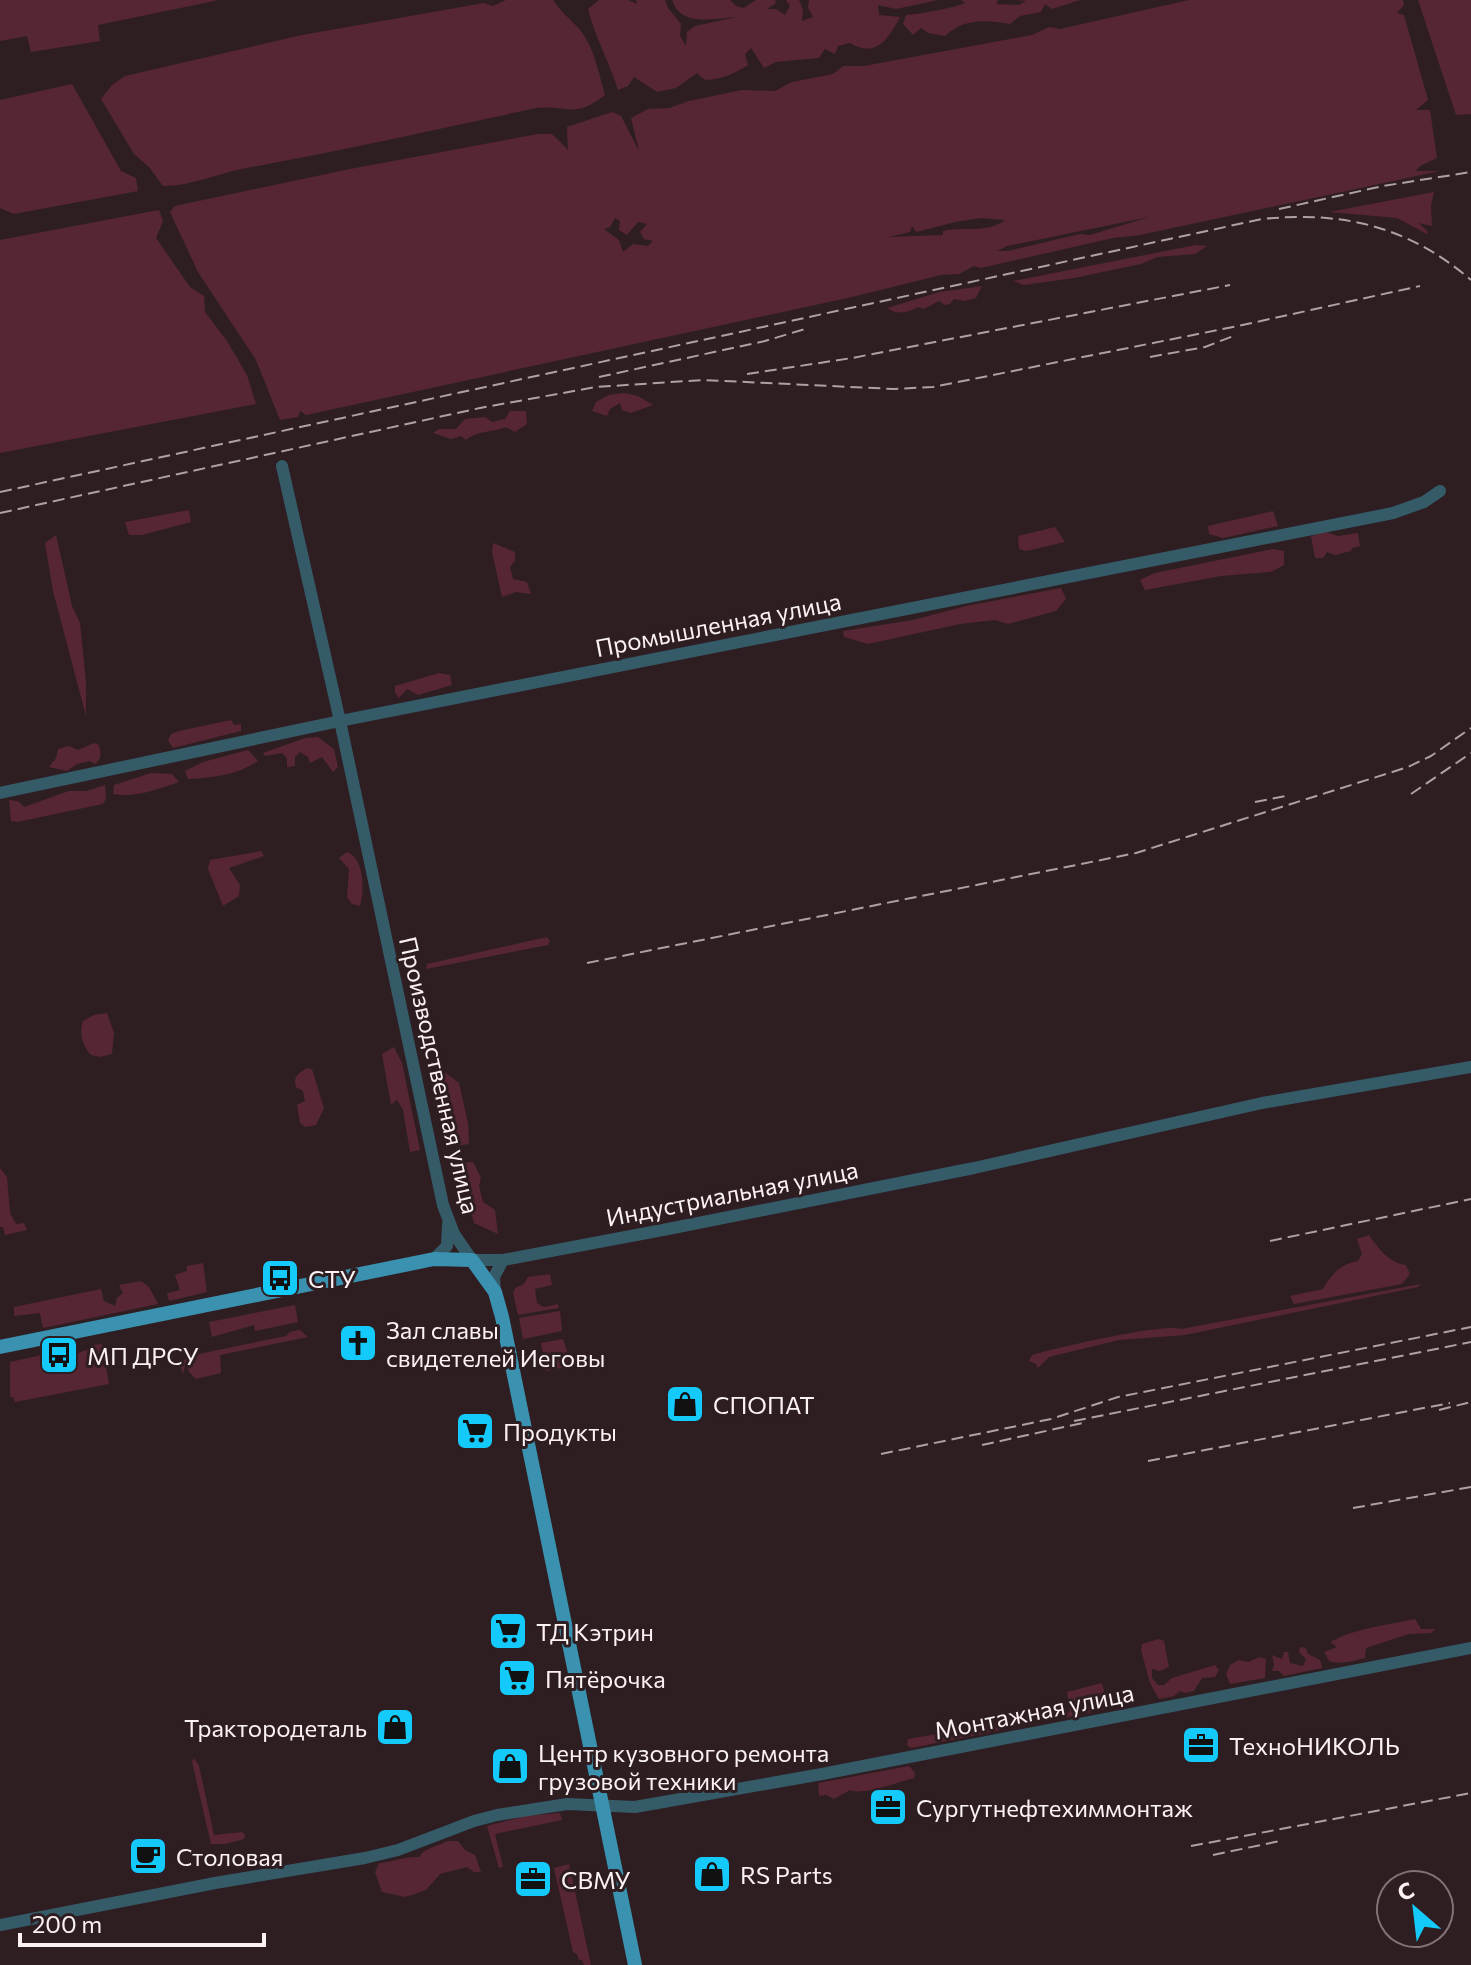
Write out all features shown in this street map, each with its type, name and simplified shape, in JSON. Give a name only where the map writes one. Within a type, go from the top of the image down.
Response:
[{"type":"main road","name":"Индустриальная улица","points":[[0,1347],[434,1259],[472,1260]]},
{"type":"main road","name":"Производственная улица","points":[[472,1260],[495,1292],[521,1405],[635,1965]]},
{"type":"street","name":"Производственная улица","points":[[282,466],[440,1191],[448,1221],[472,1260]]},
{"type":"street","name":"Промышленная улица","points":[[0,793],[340,721],[1393,513],[1424,502],[1440,491]]},
{"type":"street","name":"Индустриальная улица","points":[[472,1260],[503,1260],[974,1168],[1262,1103],[1471,1067]]},
{"type":"street","points":[[434,1259],[447,1246],[448,1221]]},
{"type":"street","points":[[495,1292],[494,1277],[503,1260]]},
{"type":"street","name":"Монтажная улица","points":[[0,1925],[365,1858],[398,1850],[497,1815],[581,1803],[635,1807],[822,1774],[1471,1648]]},
{"type":"shaded area","points":[[0,0],[219,0],[98,25],[100,41],[31,52],[27,36],[0,41]]},
{"type":"shaded area","points":[[506,0],[553,0],[589,44],[605,95],[579,109],[536,108],[163,186],[134,154],[101,99],[112,85],[125,76],[302,35],[484,3],[493,6]]},
{"type":"shaded area","points":[[599,0],[628,0],[637,4],[636,0],[665,0],[681,24],[680,36],[686,46],[687,32],[695,26],[737,17],[691,18],[676,9],[672,0],[730,0],[744,8],[756,0],[775,0],[776,3],[767,9],[776,9],[785,15],[790,6],[786,0],[799,0],[803,10],[802,21],[813,17],[808,8],[809,0],[938,0],[896,9],[878,5],[879,15],[900,17],[886,39],[874,47],[867,49],[850,43],[838,46],[835,54],[825,49],[819,58],[776,62],[764,68],[751,48],[745,54],[748,65],[733,73],[705,80],[697,73],[676,88],[657,92],[634,77],[628,86],[618,90],[588,9]]},
{"type":"shaded area","points":[[961,0],[998,0],[996,4],[1019,5],[1026,1],[1016,0],[1080,0],[1052,9],[1045,4],[1041,12],[1020,16],[1010,24],[968,23],[945,36],[928,33],[921,28],[913,35],[903,24],[906,15],[965,3]]},
{"type":"shaded area","points":[[1189,0],[1403,0],[1404,5],[1397,13],[1404,15],[1428,100],[1416,110],[1430,110],[1437,158],[1416,171],[1440,171],[981,268],[974,266],[959,274],[941,275],[306,415],[300,411],[298,417],[280,420],[256,360],[198,272],[170,212],[175,206],[538,134],[552,134],[568,150],[567,127],[612,112],[621,116],[639,151],[631,118],[648,109],[669,108],[742,90],[775,91],[792,82],[833,74],[843,66],[864,66],[1032,35],[1049,27],[1060,29]],"holes":[[[1149,217],[1090,235],[1080,234],[997,251],[1007,246]],[[615,218],[620,221],[619,230],[627,235],[638,222],[647,224],[640,232],[644,239],[653,241],[648,246],[633,244],[623,252],[619,240],[604,229],[610,227]],[[981,218],[1005,220],[991,227],[943,231],[943,235],[889,237],[910,232],[912,226],[916,232]]]},
{"type":"shaded area","points":[[1418,0],[1471,0],[1471,114],[1456,115]]},
{"type":"shaded area","points":[[72,84],[121,171],[136,178],[138,191],[14,214],[0,208],[0,100]]},
{"type":"shaded area","points":[[1434,192],[1432,226],[1419,223],[1427,234],[1397,218],[1329,212]]},
{"type":"shaded area","points":[[159,210],[163,221],[156,238],[190,287],[204,296],[205,312],[247,375],[256,404],[0,453],[0,240]]},
{"type":"shaded area","points":[[1196,245],[1207,246],[1195,254],[1157,257],[1141,264],[1074,278],[1024,285],[1013,281]]},
{"type":"shaded area","points":[[982,286],[976,298],[965,301],[954,299],[945,305],[939,301],[924,309],[918,307],[902,312],[887,308],[940,292]]},
{"type":"shaded area","points":[[625,393],[653,405],[631,413],[622,410],[620,403],[610,409],[607,416],[592,411],[596,402],[609,395]]},
{"type":"shaded area","points":[[510,411],[526,411],[527,424],[515,432],[506,427],[466,440],[461,436],[451,439],[433,433],[439,429],[456,429],[465,419],[485,417],[492,422],[505,419]]},
{"type":"shaded area","points":[[189,510],[191,522],[142,535],[129,535],[125,522]]},
{"type":"shaded area","points":[[1273,511],[1278,526],[1223,538],[1209,534],[1208,526]]},
{"type":"shaded area","points":[[1055,527],[1065,542],[1026,551],[1019,549],[1018,536]]},
{"type":"shaded area","points":[[1326,532],[1338,536],[1358,533],[1360,546],[1335,555],[1327,552],[1323,558],[1315,558],[1311,536]]},
{"type":"shaded area","points":[[56,535],[72,606],[80,623],[86,716],[53,591],[45,543]]},
{"type":"shaded area","points":[[493,543],[515,552],[515,561],[510,567],[513,579],[527,582],[531,594],[516,592],[502,597],[492,552]]},
{"type":"shaded area","points":[[1273,549],[1284,551],[1284,565],[1271,572],[1221,576],[1145,590],[1140,580],[1155,573]]},
{"type":"shaded area","points":[[1061,588],[1066,599],[1056,611],[1008,624],[995,620],[960,624],[868,644],[844,637],[843,631],[913,620],[966,606]]},
{"type":"shaded area","points":[[439,673],[450,675],[452,685],[418,695],[407,689],[399,698],[395,693],[395,686]]},
{"type":"shaded area","points":[[231,720],[234,725],[241,724],[241,731],[173,748],[168,740],[171,734],[179,731]]},
{"type":"shaded area","points":[[318,737],[334,749],[338,767],[333,772],[322,757],[310,763],[308,757],[300,752],[295,757],[295,766],[287,767],[287,758],[282,753],[265,756],[263,753],[305,738]]},
{"type":"shaded area","points":[[94,743],[99,745],[100,753],[95,764],[90,761],[77,764],[67,771],[49,767],[58,749],[69,746],[78,750]]},
{"type":"shaded area","points":[[248,750],[258,761],[242,770],[188,779],[185,771],[203,762]]},
{"type":"shaded area","points":[[151,773],[172,774],[179,782],[138,794],[113,794],[114,785]]},
{"type":"shaded area","points":[[105,785],[106,799],[103,804],[11,821],[9,800],[18,801],[24,807],[69,791],[87,791]]},
{"type":"shaded area","points":[[261,851],[264,856],[229,868],[240,885],[239,896],[223,906],[208,869],[210,860]]},
{"type":"shaded area","points":[[347,852],[353,855],[360,868],[363,883],[360,906],[352,904],[347,897],[349,869],[339,858]]},
{"type":"shaded area","points":[[547,937],[550,941],[548,945],[426,969],[427,964]]},
{"type":"shaded area","points":[[107,1013],[114,1033],[112,1054],[100,1057],[91,1055],[82,1039],[83,1021]]},
{"type":"shaded area","points":[[394,1047],[402,1063],[420,1150],[410,1152],[403,1110],[397,1100],[391,1105],[382,1054]]},
{"type":"shaded area","points":[[307,1068],[312,1069],[324,1108],[316,1125],[305,1127],[300,1123],[297,1105],[305,1101],[303,1091],[296,1087],[295,1080]]},
{"type":"shaded area","points":[[443,1071],[459,1083],[468,1123],[469,1144],[455,1146],[437,1081]]},
{"type":"shaded area","points":[[473,1162],[481,1178],[479,1186],[483,1202],[495,1210],[498,1234],[474,1223],[459,1163]]},
{"type":"shaded area","points":[[0,1168],[7,1177],[10,1213],[16,1224],[24,1223],[27,1230],[5,1235],[3,1227],[0,1227]]},
{"type":"shaded area","points":[[1369,1235],[1389,1258],[1406,1265],[1410,1274],[1402,1284],[1294,1304],[1290,1296],[1323,1289],[1337,1270],[1358,1261],[1362,1254],[1357,1239]]},
{"type":"shaded area","points":[[203,1263],[207,1292],[169,1301],[167,1293],[180,1290],[175,1275],[187,1271],[187,1266]]},
{"type":"shaded area","points":[[550,1274],[552,1285],[535,1289],[537,1303],[544,1307],[558,1304],[559,1308],[518,1315],[513,1293],[515,1288],[524,1284],[528,1277]]},
{"type":"shaded area","points":[[141,1281],[149,1287],[158,1304],[43,1328],[40,1313],[14,1316],[14,1307],[101,1289],[104,1301],[115,1306],[117,1298],[123,1293],[119,1285]]},
{"type":"shaded area","points":[[1421,1284],[1185,1335],[1119,1340],[1049,1357],[1038,1368],[1029,1361],[1032,1355],[1109,1337],[1181,1329]]},
{"type":"shaded area","points":[[295,1305],[298,1322],[255,1331],[254,1325],[212,1337],[209,1322]]},
{"type":"shaded area","points":[[560,1311],[562,1331],[523,1339],[519,1318]]},
{"type":"shaded area","points":[[300,1330],[308,1337],[220,1355],[221,1373],[196,1379],[185,1366],[183,1374],[180,1364],[189,1356],[286,1336]]},
{"type":"shaded area","points":[[563,1339],[569,1357],[566,1367],[546,1371],[541,1343]]},
{"type":"shaded area","points":[[102,1344],[109,1384],[15,1402],[10,1397],[10,1362],[42,1355],[58,1360]]},
{"type":"shaded area","points":[[1415,1619],[1421,1629],[1435,1629],[1431,1633],[1409,1634],[1366,1648],[1365,1658],[1351,1661],[1329,1661],[1324,1652],[1337,1647],[1330,1642],[1350,1633]]},
{"type":"shaded area","points":[[1159,1639],[1164,1641],[1169,1667],[1160,1671],[1152,1669],[1152,1678],[1158,1685],[1215,1665],[1219,1670],[1215,1677],[1202,1678],[1194,1691],[1180,1691],[1174,1696],[1159,1699],[1150,1683],[1141,1650],[1142,1644]]},
{"type":"shaded area","points":[[1300,1647],[1306,1648],[1308,1654],[1320,1660],[1322,1668],[1284,1676],[1279,1671],[1272,1671],[1272,1655],[1282,1659],[1284,1652],[1288,1652],[1290,1663],[1303,1666],[1306,1659],[1299,1652]]},
{"type":"shaded area","points":[[1260,1657],[1266,1659],[1265,1678],[1230,1684],[1226,1674],[1230,1665],[1239,1660],[1248,1662]]},
{"type":"shaded area","points":[[1102,1683],[1107,1703],[1119,1703],[1121,1706],[1063,1718],[1070,1711],[1067,1692]]},
{"type":"shaded area","points":[[1004,1722],[1005,1726],[997,1731],[911,1748],[907,1745],[908,1739]]},
{"type":"shaded area","points":[[194,1758],[199,1766],[214,1835],[242,1832],[244,1839],[211,1844],[192,1762]]},
{"type":"shaded area","points":[[909,1766],[915,1773],[914,1778],[872,1790],[850,1790],[834,1799],[819,1796],[818,1783]]},
{"type":"shaded area","points":[[560,1813],[562,1820],[495,1834],[503,1867],[499,1868],[487,1826],[526,1816]]},
{"type":"shaded area","points":[[448,1841],[458,1841],[465,1850],[475,1855],[481,1872],[467,1867],[440,1874],[426,1890],[405,1897],[382,1892],[375,1872],[379,1863],[419,1857],[424,1851]]},
{"type":"shaded area","points":[[569,1864],[591,1965],[584,1965],[573,1952],[554,1868]]},
{"type":"railway","points":[[1279,209],[1383,186],[1471,172]]},
{"type":"railway","points":[[0,492],[1262,219],[1320,218],[1373,226],[1423,247],[1471,280]]},
{"type":"railway","points":[[747,374],[852,358],[1230,285]]},
{"type":"railway","points":[[0,513],[480,408],[596,387],[703,380],[894,389],[933,387],[1420,286]]},
{"type":"railway","points":[[599,377],[765,341],[805,329]]},
{"type":"railway","points":[[1150,357],[1205,347],[1236,335]]},
{"type":"railway","points":[[587,963],[1136,853],[1408,767],[1431,756],[1471,728]]},
{"type":"railway","points":[[1411,794],[1471,753]]},
{"type":"railway","points":[[1255,802],[1286,796]]},
{"type":"railway","points":[[1270,1241],[1471,1199]]},
{"type":"railway","points":[[881,1454],[1051,1419],[1118,1397],[1471,1327]]},
{"type":"railway","points":[[1074,1421],[1471,1342]]},
{"type":"railway","points":[[1439,1410],[1471,1402]]},
{"type":"railway","points":[[1148,1461],[1450,1403]]},
{"type":"railway","points":[[982,1445],[1087,1422]]},
{"type":"railway","points":[[1353,1508],[1471,1487]]},
{"type":"railway","points":[[1191,1846],[1471,1793]]},
{"type":"railway","points":[[1213,1855],[1280,1841]]},
{"type":"place","name":"СТУ","points":[[280,1278]]},
{"type":"place","name":"Зал славы свидетелей Иеговы","points":[[358,1343]]},
{"type":"place","name":"МП ДРСУ","points":[[59,1355]]},
{"type":"place","name":"СПОПАТ","points":[[685,1404]]},
{"type":"place","name":"Продукты","points":[[475,1431]]},
{"type":"place","name":"ТД Кэтрин","points":[[508,1631]]},
{"type":"place","name":"Пятёрочка","points":[[517,1678]]},
{"type":"place","name":"Трактородеталь","points":[[395,1727]]},
{"type":"place","name":"ТехноНИКОЛЬ","points":[[1201,1745]]},
{"type":"place","name":"Центр кузовного ремонта грузовой техники","points":[[510,1766]]},
{"type":"place","name":"Сургутнефтехиммонтаж","points":[[888,1807]]},
{"type":"place","name":"Столовая","points":[[148,1856]]},
{"type":"place","name":"RS Parts","points":[[712,1874]]},
{"type":"place","name":"СВМУ","points":[[533,1879]]}]
